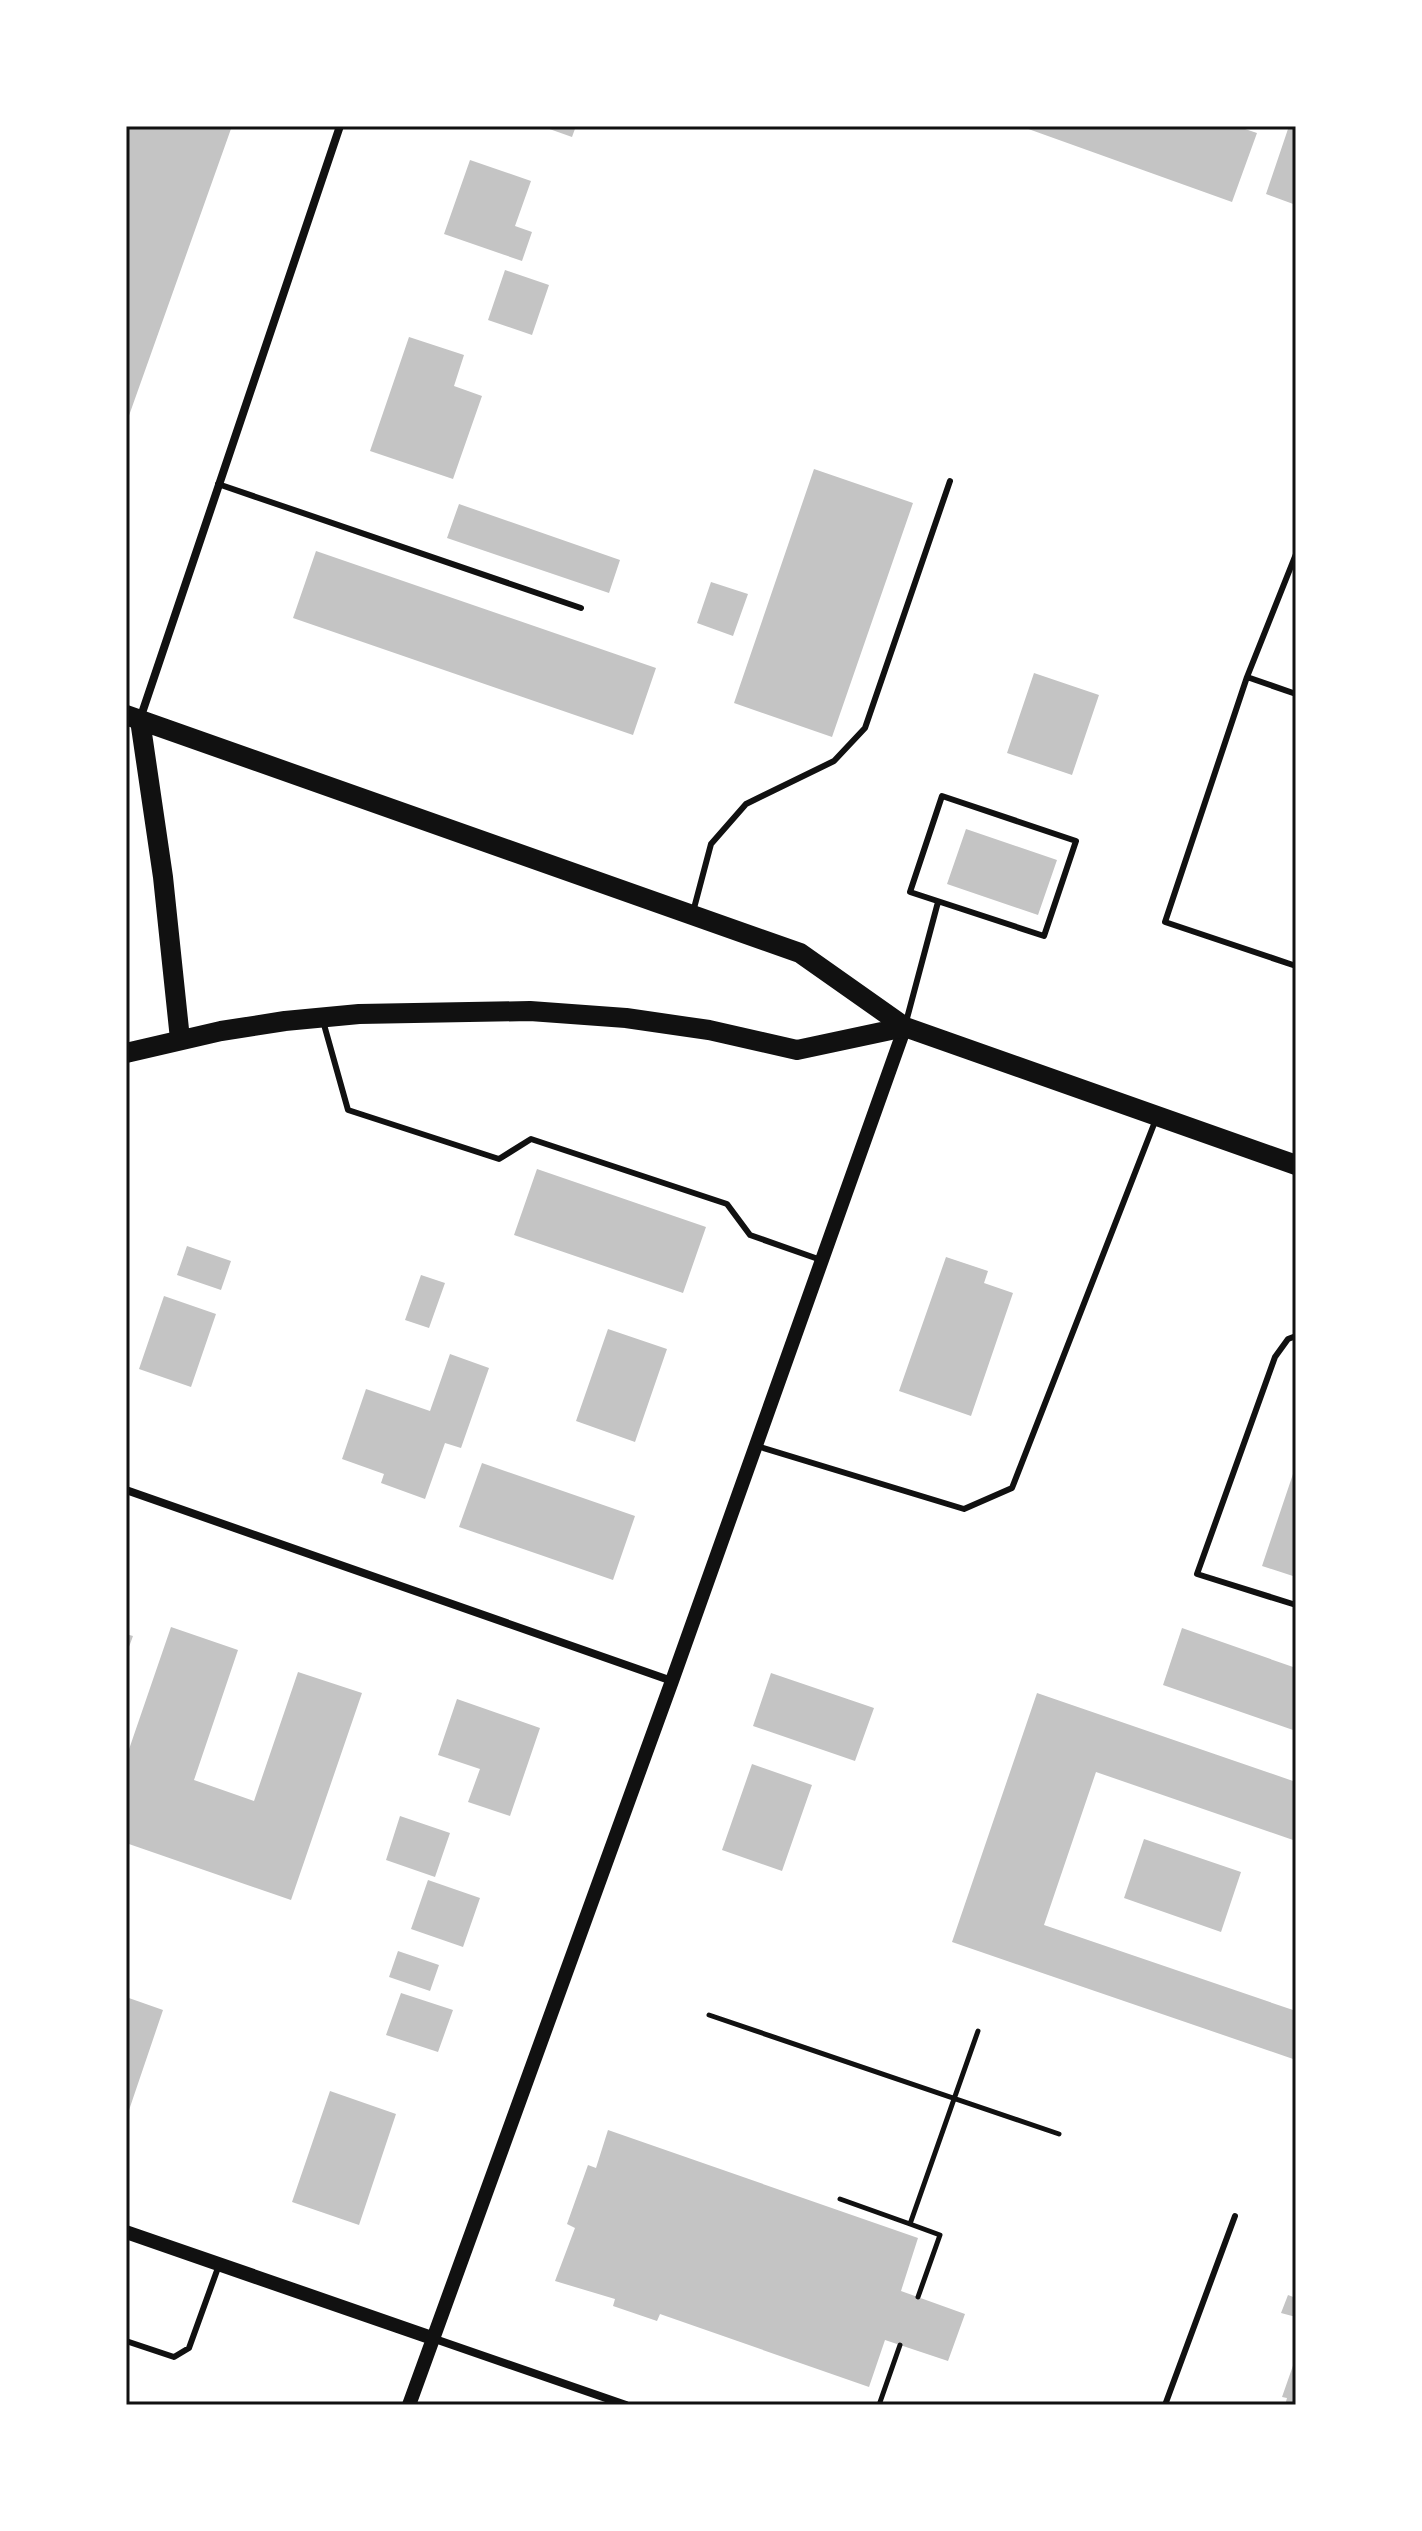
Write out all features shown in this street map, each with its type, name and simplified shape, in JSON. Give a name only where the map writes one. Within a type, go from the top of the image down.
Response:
[{"type":"main road","points":[[133,718],[800,953],[905,1027],[1296,1165]]},
{"type":"main road","points":[[133,718],[163,877],[180,1039]]},
{"type":"main road","points":[[126,1053],[180,1039],[285,1021],[416,1012],[530,1011],[626,1018],[709,1030],[797,1050],[905,1027]]},
{"type":"street","points":[[133,718],[218,484],[340,126]]},
{"type":"street","points":[[409,2405],[905,1027]]},
{"type":"street","points":[[126,1490],[672,1681]]},
{"type":"street","points":[[126,2232],[626,2405]]},
{"type":"lane","points":[[692,915],[711,844],[746,804],[834,761],[865,728],[950,481]]},
{"type":"lane","points":[[218,484],[581,608]]},
{"type":"lane","points":[[1296,554],[1247,677],[1165,922],[1296,966]]},
{"type":"lane","points":[[1247,677],[1296,694]]},
{"type":"lane","points":[[942,796],[1076,841],[1044,936],[938,902],[910,892],[942,796]]},
{"type":"lane","points":[[905,1027],[938,902]]},
{"type":"lane","points":[[322,1018],[348,1110],[499,1159],[531,1139],[727,1204],[750,1235],[822,1261]]},
{"type":"lane","points":[[756,1446],[964,1509],[1012,1488],[1158,1116]]},
{"type":"lane","points":[[1296,1336],[1288,1339],[1275,1357],[1197,1574],[1296,1605]]},
{"type":"lane","points":[[1165,2405],[1235,2216]]},
{"type":"lane","points":[[126,2341],[174,2357],[189,2348],[219,2265]]},
{"type":"path","points":[[709,2015],[1059,2134]]},
{"type":"path","points":[[910,2224],[978,2031]]},
{"type":"path","points":[[840,2199],[940,2235],[918,2297]]},
{"type":"path","points":[[879,2405],[900,2345]]},
{"type":"building","points":[[126,126],[232,126],[126,424]]},
{"type":"building","points":[[541,126],[576,126],[572,137]]},
{"type":"building","points":[[1020,126],[1236,126],[1257,133],[1232,202]]},
{"type":"building","points":[[1289,126],[1296,126],[1296,205],[1266,194]]},
{"type":"building","points":[[470,160],[531,181],[515,226],[532,232],[522,261],[444,234]]},
{"type":"building","points":[[505,270],[549,285],[532,335],[488,320]]},
{"type":"building","points":[[409,337],[464,355],[454,386],[482,396],[453,479],[370,451]]},
{"type":"building","points":[[814,469],[913,503],[832,737],[734,703]]},
{"type":"building","points":[[459,504],[620,560],[609,593],[447,538]]},
{"type":"building","points":[[316,551],[656,668],[633,735],[293,618]]},
{"type":"building","points":[[711,582],[748,594],[733,636],[697,623]]},
{"type":"building","points":[[1034,673],[1099,695],[1072,775],[1007,753]]},
{"type":"building","points":[[966,829],[1057,860],[1038,915],[947,884]]},
{"type":"building","points":[[537,1169],[706,1227],[683,1293],[514,1235]]},
{"type":"building","points":[[187,1246],[231,1261],[221,1290],[177,1275]]},
{"type":"building","points":[[946,1257],[988,1271],[984,1283],[1013,1293],[971,1416],[899,1391]]},
{"type":"building","points":[[421,1275],[445,1283],[429,1328],[405,1320]]},
{"type":"building","points":[[164,1296],[216,1314],[191,1387],[139,1369]]},
{"type":"building","points":[[608,1329],[667,1349],[635,1442],[576,1421]]},
{"type":"building","points":[[450,1354],[489,1368],[461,1448],[445,1443],[425,1499],[381,1483],[384,1474],[342,1459],[366,1389],[430,1411]]},
{"type":"building","points":[[482,1463],[635,1516],[613,1580],[459,1527]]},
{"type":"building","points":[[1296,1468],[1296,1577],[1262,1566]]},
{"type":"building","points":[[171,1627],[238,1650],[194,1780],[254,1801],[298,1672],[362,1693],[291,1900],[126,1843],[126,1758]]},
{"type":"building","points":[[1182,1628],[1296,1668],[1296,1731],[1163,1685]]},
{"type":"building","points":[[126,1634],[133,1636],[126,1655]]},
{"type":"building","points":[[771,1673],[874,1708],[855,1761],[753,1726]]},
{"type":"building","points":[[1037,1693],[1296,1782],[1296,1841],[1096,1772],[1044,1925],[1296,2011],[1296,2060],[952,1942]]},
{"type":"building","points":[[457,1699],[540,1728],[510,1816],[468,1802],[480,1769],[438,1755]]},
{"type":"building","points":[[752,1764],[812,1785],[782,1871],[722,1850]]},
{"type":"building","points":[[400,1816],[450,1833],[435,1877],[386,1860]]},
{"type":"building","points":[[1144,1839],[1241,1872],[1221,1932],[1124,1898]]},
{"type":"building","points":[[428,1880],[480,1898],[463,1947],[411,1929]]},
{"type":"building","points":[[398,1951],[439,1965],[430,1991],[389,1977]]},
{"type":"building","points":[[401,1993],[453,2010],[438,2052],[386,2035]]},
{"type":"building","points":[[126,1997],[163,2010],[127,2116],[126,2116]]},
{"type":"building","points":[[330,2091],[396,2114],[359,2225],[292,2202]]},
{"type":"building","points":[[608,2130],[918,2238],[901,2291],[965,2314],[948,2361],[885,2340],[869,2387],[660,2314],[657,2321],[613,2306],[615,2299],[555,2281],[575,2228],[567,2224],[588,2165],[596,2168]]},
{"type":"building","points":[[1288,2295],[1296,2298],[1296,2317],[1281,2313]]},
{"type":"building","points":[[1296,2357],[1296,2405],[1285,2405],[1287,2398],[1282,2397]]}]
